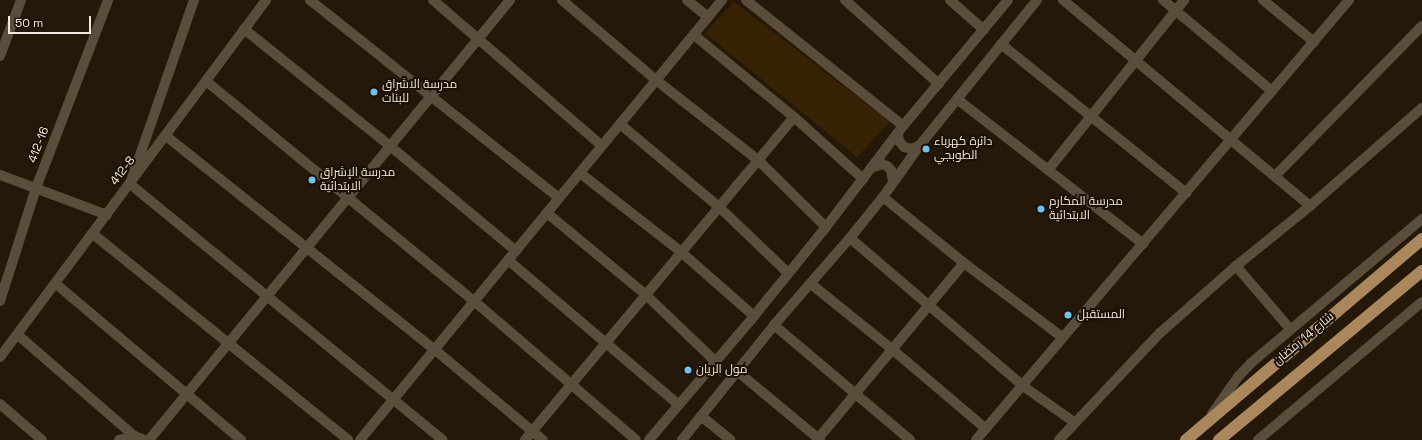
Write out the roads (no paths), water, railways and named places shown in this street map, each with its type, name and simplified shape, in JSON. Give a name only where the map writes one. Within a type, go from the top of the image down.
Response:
[{"type":"main road","name":"شارع 14 رمضان","points":[[1186,440],[1422,239]]},
{"type":"main road","name":"شارع 14 رمضان","points":[[1219,440],[1422,271]]},
{"type":"street","points":[[0,56],[22,0]]},
{"type":"street","name":"412-16","points":[[0,301],[36,188],[108,0]]},
{"type":"street","points":[[194,0],[130,184],[443,440]]},
{"type":"street","name":"412-8","points":[[0,358],[266,0]]},
{"type":"street","points":[[310,0],[559,198]]},
{"type":"street","points":[[433,0],[602,146]]},
{"type":"street","points":[[149,440],[185,394],[510,0]]},
{"type":"street","points":[[562,0],[656,80],[758,160],[826,226]]},
{"type":"street","points":[[687,0],[708,17]]},
{"type":"street","points":[[360,440],[722,0]]},
{"type":"street","points":[[746,0],[901,129]]},
{"type":"street","points":[[845,0],[940,84]]},
{"type":"street","points":[[950,0],[984,30]]},
{"type":"street","points":[[649,440],[754,316],[901,129],[940,84],[1008,0]]},
{"type":"street","points":[[682,440],[774,325],[850,238],[883,197],[920,145],[1037,0]]},
{"type":"street","points":[[1063,0],[1230,141],[1275,176],[1310,206]]},
{"type":"street","points":[[1163,0],[1272,91]]},
{"type":"street","points":[[1048,170],[1184,0]]},
{"type":"street","points":[[1263,0],[1314,42]]},
{"type":"street","points":[[976,440],[1350,0]]},
{"type":"street","points":[[1275,176],[1422,26]]},
{"type":"street","points":[[244,29],[390,146],[516,251]]},
{"type":"street","points":[[694,35],[794,117],[863,179]]},
{"type":"street","points":[[1001,44],[1186,193]]},
{"type":"street","points":[[206,81],[474,301],[636,440]]},
{"type":"street","points":[[957,99],[1143,244]]},
{"type":"street","points":[[1059,440],[1074,422],[1160,333],[1236,266],[1310,206],[1422,108]]},
{"type":"street","points":[[526,440],[794,117]]},
{"type":"street","points":[[620,124],[719,207],[788,273]]},
{"type":"street","points":[[901,129],[899,141],[904,147],[912,149],[920,145]]},
{"type":"street","points":[[166,136],[434,349],[543,440]]},
{"type":"street","points":[[871,168],[882,164],[887,166],[891,170],[893,182]]},
{"type":"street","points":[[580,173],[681,252],[754,316]]},
{"type":"street","points":[[0,175],[107,215]]},
{"type":"street","points":[[883,197],[964,263],[1063,338]]},
{"type":"street","points":[[547,213],[646,295],[716,362]]},
{"type":"street","points":[[1206,423],[1244,370],[1422,219]]},
{"type":"street","points":[[93,234],[348,440]]},
{"type":"street","points":[[850,238],[1023,386],[1074,422]]},
{"type":"street","points":[[508,260],[679,405]]},
{"type":"street","points":[[737,371],[818,440],[964,263]]},
{"type":"street","points":[[1236,266],[1291,330]]},
{"type":"street","points":[[56,284],[241,440]]},
{"type":"street","points":[[811,284],[986,428]]},
{"type":"street","points":[[1258,440],[1422,302]]},
{"type":"street","points":[[774,325],[910,440]]},
{"type":"street","points":[[18,335],[134,436],[145,440]]},
{"type":"street","points":[[0,404],[42,440]]},
{"type":"street","points":[[702,416],[731,440]]},
{"type":"street","points":[[119,440],[134,436]]},
{"type":"place","name":"مدرسة الاشراق للبنات","points":[[374,92]]},
{"type":"place","name":"دائرة كهرباء الطوبجي","points":[[926,149]]},
{"type":"place","name":"مدرسة الإشراق الابتدائية","points":[[312,180]]},
{"type":"place","name":"مدرسة المكارم الابتدائية","points":[[1041,209]]},
{"type":"place","name":"المستقبل","points":[[1068,315]]},
{"type":"place","name":"مول الريان","points":[[688,370]]}]
